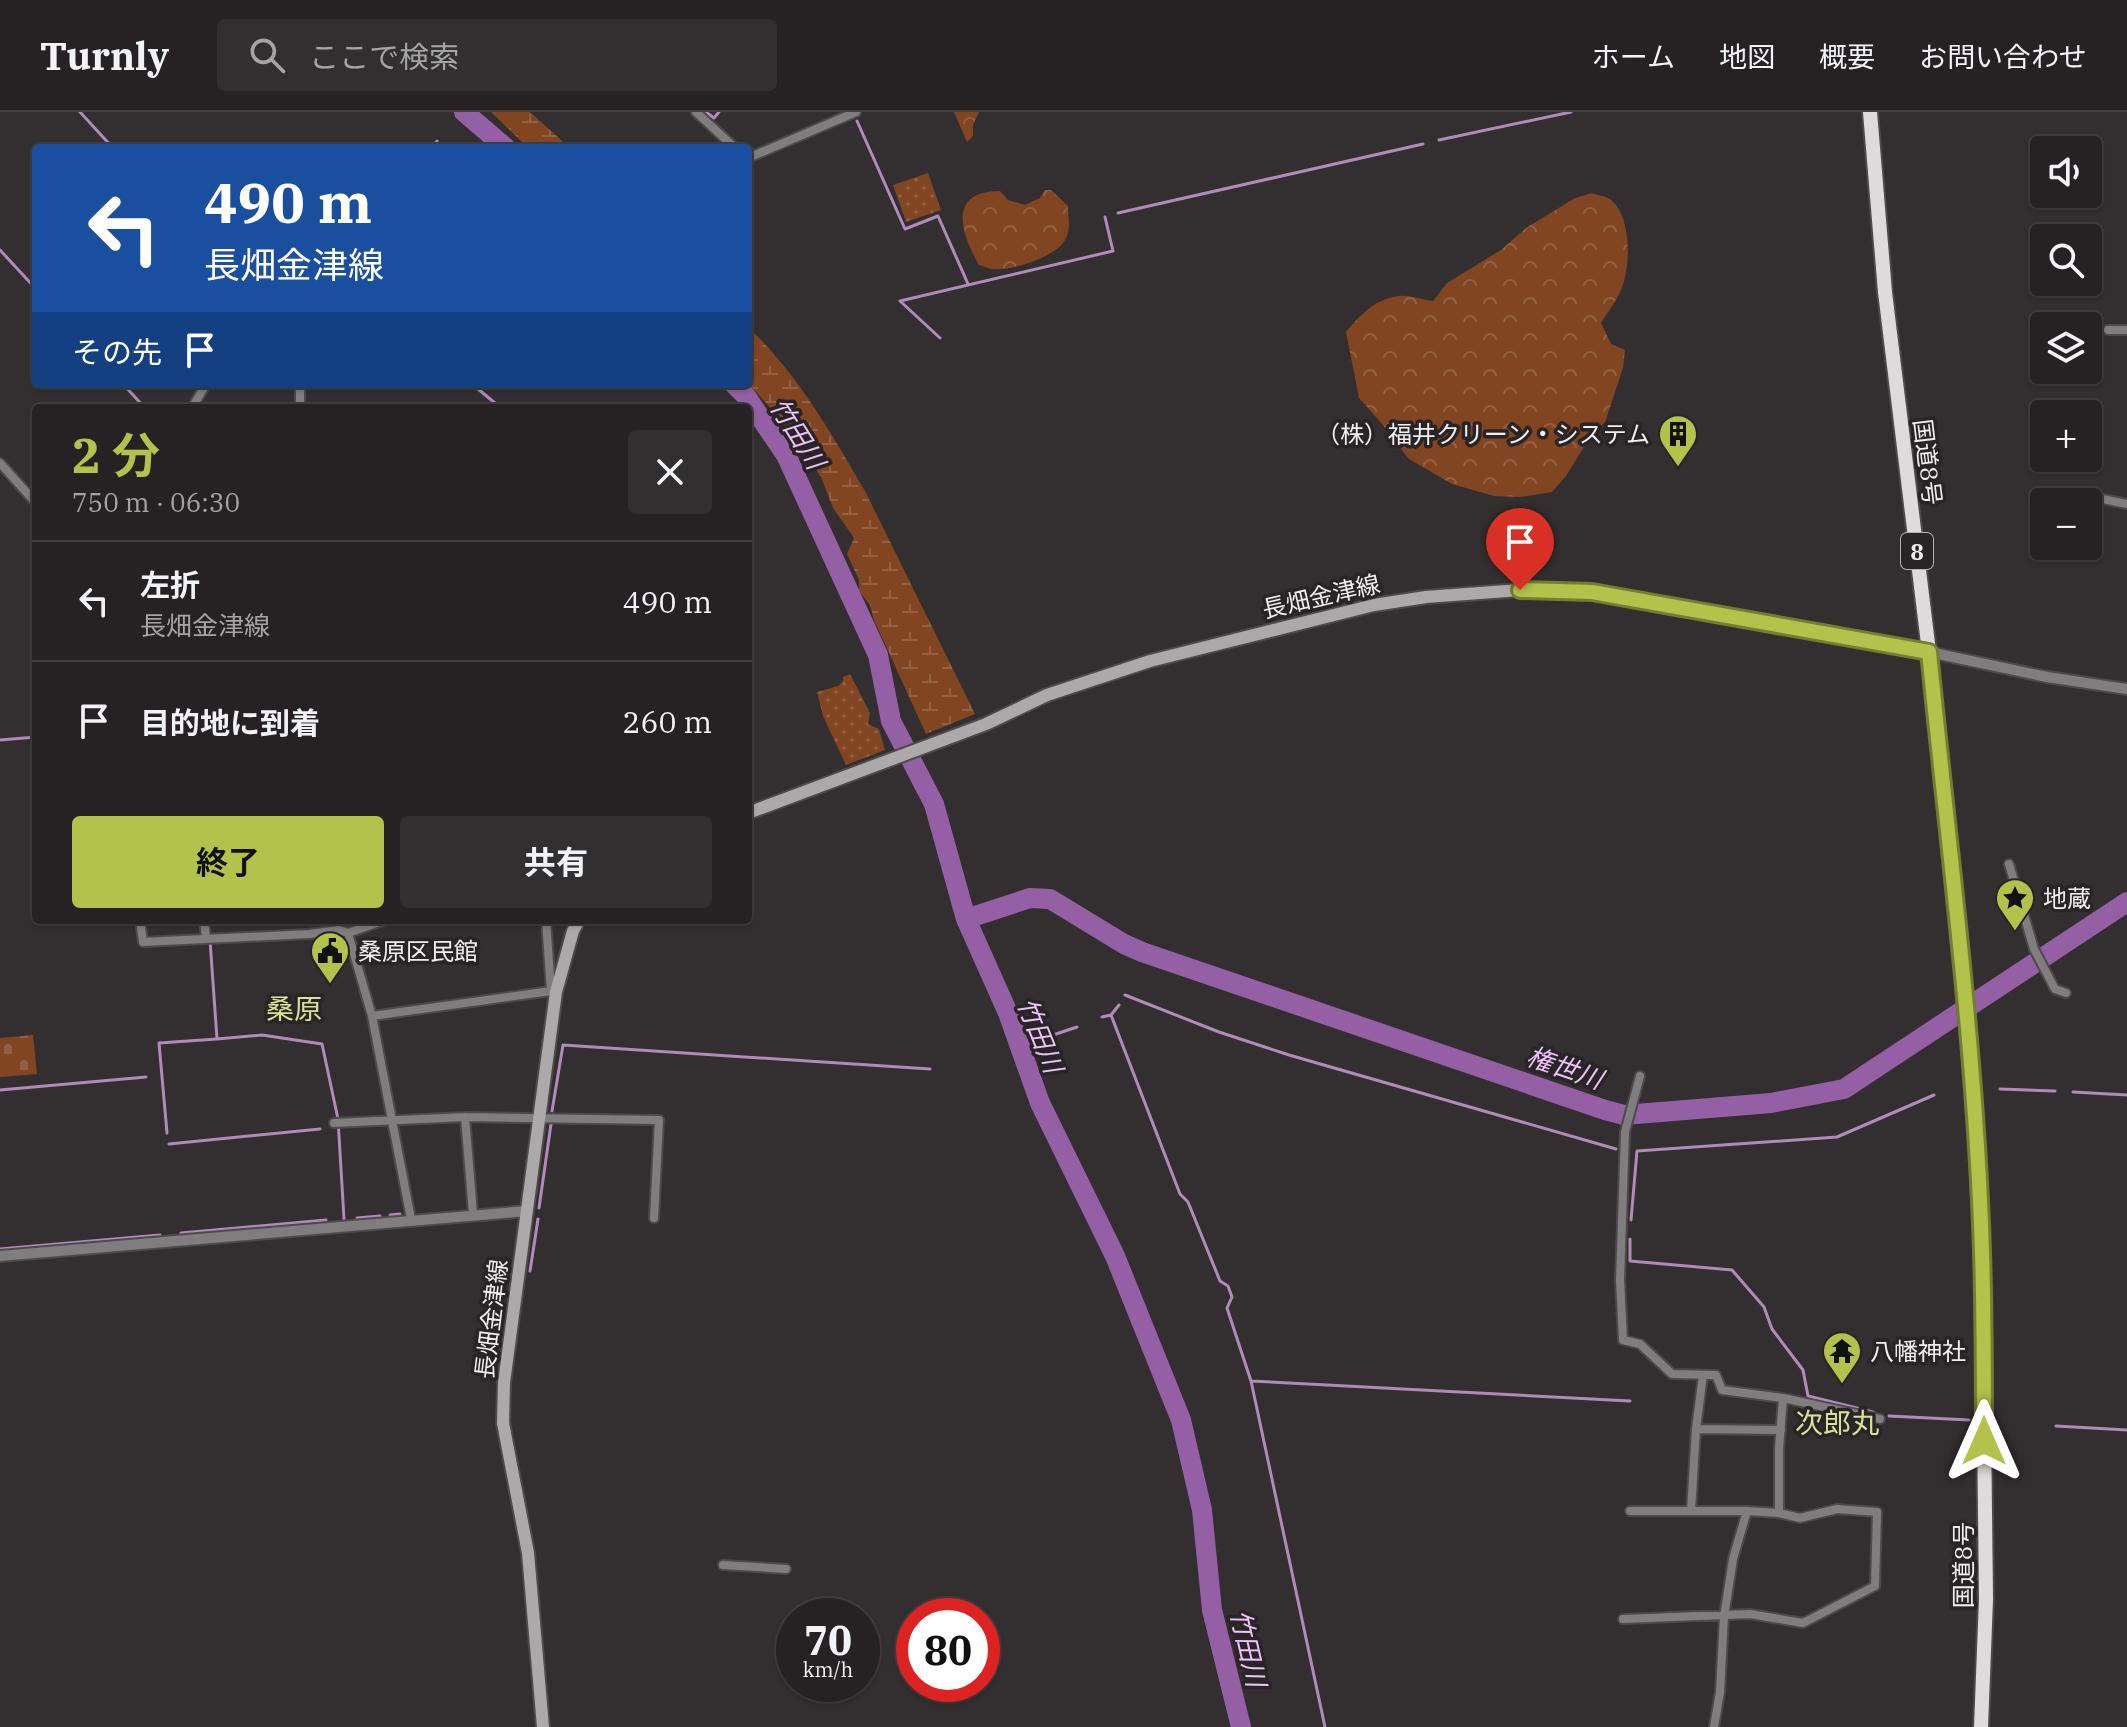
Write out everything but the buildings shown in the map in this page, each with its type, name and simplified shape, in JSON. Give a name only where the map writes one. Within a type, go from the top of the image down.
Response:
[{"type":"highway","name":"国道8号","points":[[1870,112],[1885,292],[1929,652],[1969,1047],[1982,1251],[1986,1599],[1981,1727]]},
{"type":"main road","name":"長畑金津線","points":[[752,812],[986,724],[1047,695],[1179,653],[1374,605],[1464,593],[1520,590],[1592,592],[1929,652]]},
{"type":"main road","name":"長畑金津線","points":[[543,1727],[528,1553],[503,1423],[504,1383],[541,1117],[553,992],[577,924]]},
{"type":"street","points":[[696,112],[731,144]]},
{"type":"street","points":[[752,156],[856,112]]},
{"type":"street","points":[[2108,330],[2127,330]]},
{"type":"street","points":[[0,463],[32,499]]},
{"type":"street","points":[[2102,499],[2127,504]]},
{"type":"street","points":[[1929,652],[2047,677],[2127,689]]},
{"type":"street","points":[[2009,864],[2034,949],[2055,989],[2066,993]]},
{"type":"street","points":[[141,924],[143,942],[309,934],[342,927],[372,1016],[411,1219]]},
{"type":"street","points":[[204,924],[206,938]]},
{"type":"street","points":[[372,1016],[553,992],[546,924]]},
{"type":"street","points":[[1640,1076],[1625,1132],[1620,1280],[1623,1340],[1640,1344],[1672,1374],[1716,1375],[1722,1390],[1783,1398],[1880,1419]]},
{"type":"street","points":[[465,1117],[473,1213]]},
{"type":"street","points":[[334,1123],[465,1117],[659,1120],[654,1218]]},
{"type":"street","points":[[0,1256],[473,1213],[527,1211]]},
{"type":"street","points":[[1691,1511],[1703,1375]]},
{"type":"street","points":[[1779,1513],[1783,1398]]},
{"type":"street","points":[[1696,1429],[1781,1430]]},
{"type":"street","points":[[1623,1619],[1750,1614],[1803,1623],[1875,1586],[1877,1512],[1837,1509],[1800,1518],[1747,1511],[1630,1511]]},
{"type":"street","points":[[1714,1727],[1720,1692],[1724,1617],[1733,1559],[1747,1511]]},
{"type":"street","points":[[723,1565],[786,1569]]},
{"type":"green space","points":[[491,112],[530,112],[566,144],[524,144]]},
{"type":"green space","points":[[954,112],[979,112],[973,125],[973,136],[967,142]]},
{"type":"green space","points":[[928,173],[941,210],[906,222],[893,185]]},
{"type":"green space","points":[[1045,190],[1051,190],[1068,206],[1068,231],[1062,245],[1044,257],[1021,265],[991,269],[979,265],[964,227],[965,206],[972,198],[1000,191],[1008,200],[1025,205],[1040,198]]},
{"type":"green space","points":[[1592,193],[1610,199],[1617,207],[1628,242],[1627,268],[1621,290],[1601,323],[1611,344],[1625,350],[1623,368],[1605,422],[1590,437],[1566,476],[1552,492],[1520,497],[1494,496],[1452,484],[1409,459],[1359,398],[1346,332],[1363,314],[1391,297],[1433,301],[1447,283],[1501,250],[1526,228],[1575,198]]},
{"type":"green space","points":[[752,331],[798,384],[853,469],[975,714],[926,734],[870,605],[859,591],[859,580],[847,554],[854,538],[833,508],[821,477],[775,413],[752,387]]},
{"type":"green space","points":[[850,674],[870,713],[868,724],[879,729],[885,750],[846,765],[823,716],[817,692],[838,686],[843,677]]},
{"type":"green space","points":[[33,1035],[37,1074],[0,1077],[0,1038]]},
{"type":"waterway","points":[[80,112],[109,144]]},
{"type":"waterway","name":"竹田川","points":[[464,112],[501,144]]},
{"type":"waterway","points":[[706,112],[714,118],[719,112]]},
{"type":"waterway","points":[[1439,140],[1571,112]]},
{"type":"waterway","points":[[857,121],[905,229],[938,216],[968,284]]},
{"type":"waterway","points":[[1118,213],[1423,144]]},
{"type":"waterway","points":[[940,338],[900,301],[1113,251],[1105,217]]},
{"type":"waterway","points":[[0,250],[32,285]]},
{"type":"waterway","points":[[127,388],[141,404]]},
{"type":"waterway","points":[[477,388],[496,404]]},
{"type":"waterway","name":"竹田川","points":[[738,388],[751,404]]},
{"type":"waterway","name":"竹田川","points":[[752,405],[786,455],[878,655],[891,721],[934,804],[966,919],[1008,1013],[1040,1103],[1115,1256],[1181,1420],[1202,1510],[1212,1610],[1241,1727]]},
{"type":"waterway","points":[[0,740],[32,737]]},
{"type":"waterway","name":"権世川","points":[[966,919],[1030,898],[1050,899],[1142,952],[1624,1115],[1771,1103],[1844,1089],[2127,902]]},
{"type":"waterway","points":[[210,940],[217,1039],[262,1035],[322,1044],[338,1119],[344,1219]]},
{"type":"waterway","points":[[1125,995],[1219,1032],[1289,1055],[1616,1149]]},
{"type":"waterway","points":[[1119,1005],[1111,1015],[1180,1194],[1188,1202],[1220,1281],[1228,1286],[1232,1297],[1227,1308],[1251,1381],[1630,1401]]},
{"type":"waterway","points":[[1102,1017],[1111,1015]]},
{"type":"waterway","points":[[1020,1046],[1077,1027]]},
{"type":"waterway","points":[[167,1133],[159,1043],[217,1039]]},
{"type":"waterway","points":[[552,1111],[563,1045],[930,1069]]},
{"type":"waterway","points":[[0,1090],[146,1077]]},
{"type":"waterway","points":[[2000,1089],[2055,1091]]},
{"type":"waterway","points":[[2073,1092],[2127,1095]]},
{"type":"waterway","points":[[1631,1220],[1637,1151],[1837,1137],[1934,1095]]},
{"type":"waterway","points":[[539,1208],[551,1124]]},
{"type":"waterway","points":[[169,1144],[320,1129]]},
{"type":"waterway","points":[[390,1215],[400,1214]]},
{"type":"waterway","points":[[357,1218],[380,1216]]},
{"type":"waterway","points":[[530,1271],[538,1219]]},
{"type":"waterway","points":[[181,1233],[326,1220]]},
{"type":"waterway","points":[[0,1249],[160,1235]]},
{"type":"waterway","points":[[1630,1239],[1630,1261],[1732,1270],[1764,1307],[1772,1329],[1803,1370],[1808,1396],[1873,1412]]},
{"type":"waterway","points":[[1251,1381],[1325,1727]]},
{"type":"waterway","points":[[1889,1416],[1969,1420]]},
{"type":"waterway","points":[[2056,1426],[2127,1430]]},
{"type":"place","name":"（株）福井クリーン・システム","points":[[1678,468]]},
{"type":"place","name":"地蔵","points":[[2015,932]]},
{"type":"place","name":"桑原区民館","points":[[330,985]]},
{"type":"place","name":"八幡神社","points":[[1842,1385]]},
{"type":"district","name":"桑原","points":[[294,1008]]},
{"type":"district","name":"次郎丸","points":[[1837,1422]]},
{"type":"route","points":[[1520,590],[1592,592],[1719,612],[1929,652],[1976,1144],[1982,1251],[1984,1441]]}]
